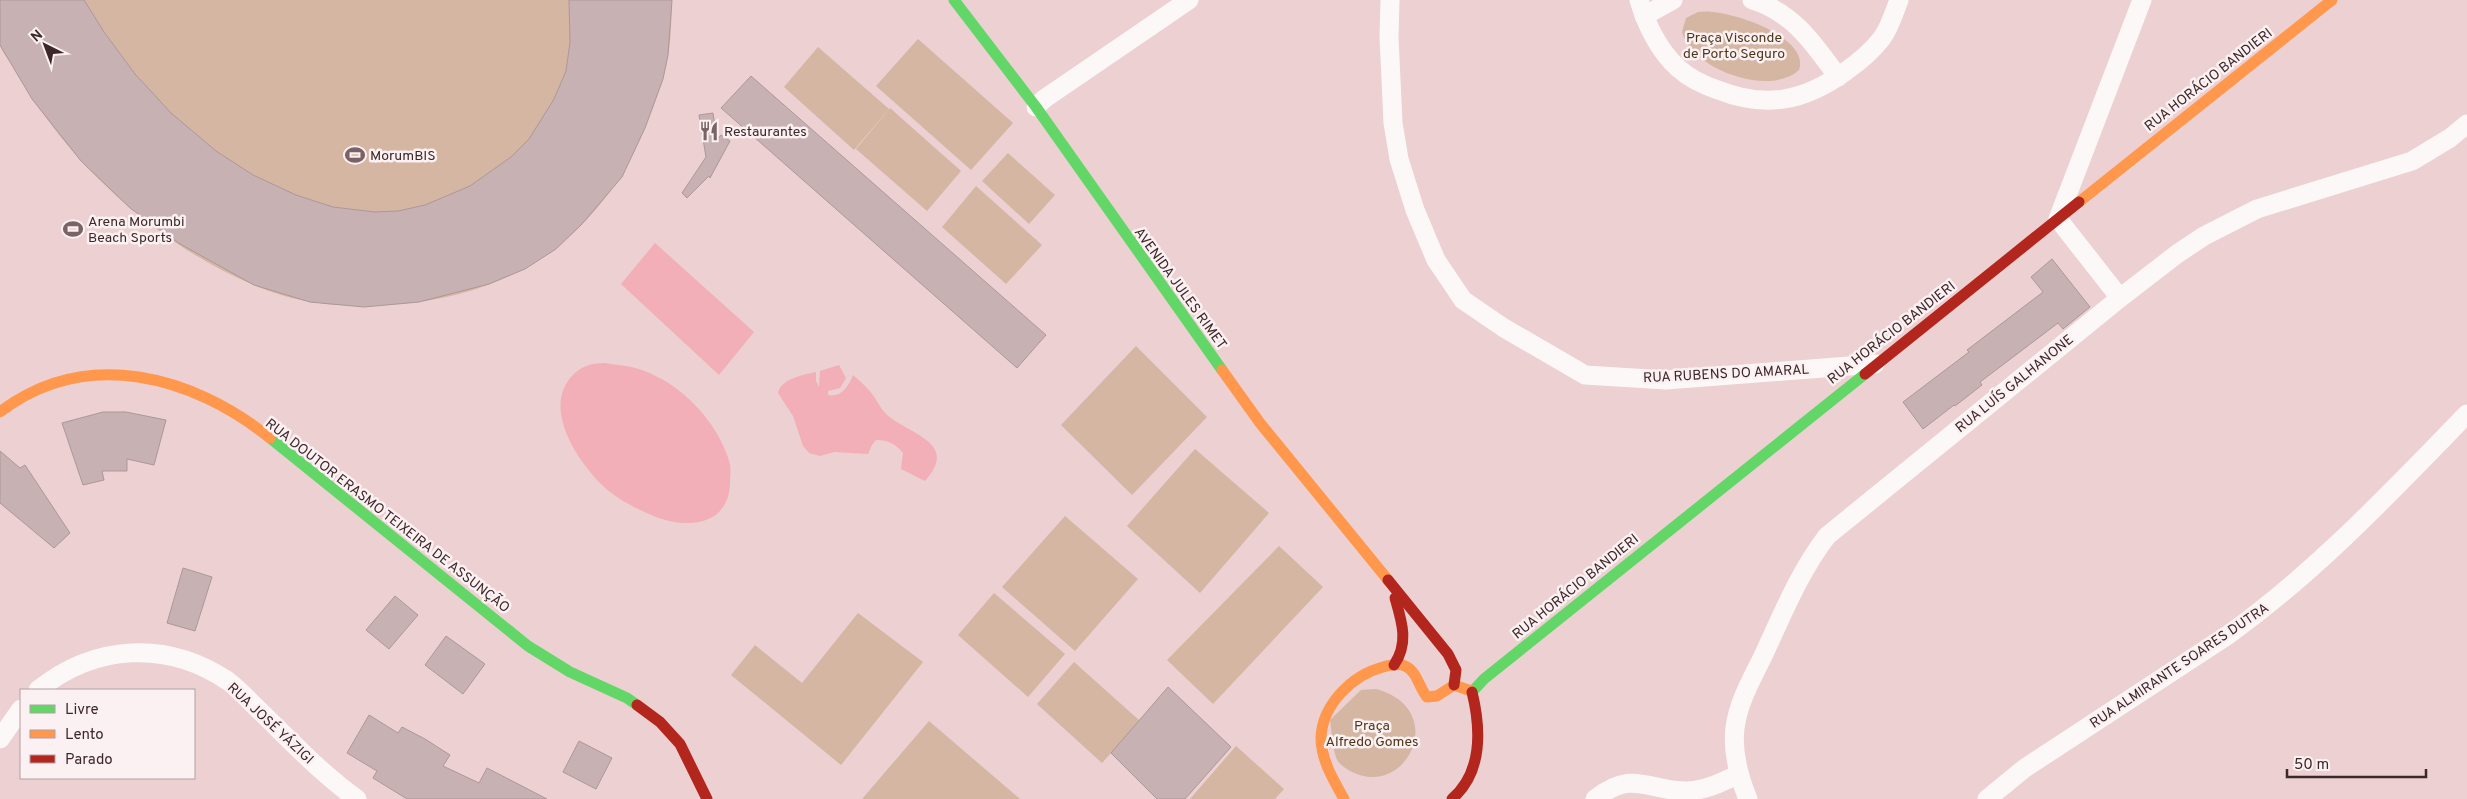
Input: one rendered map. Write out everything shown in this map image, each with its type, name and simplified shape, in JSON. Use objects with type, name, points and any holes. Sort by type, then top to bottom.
[{"type":"street","name":"AVENIDA JULES RIMET","points":[[954,0],[1036,107],[1260,423],[1448,654],[1456,670],[1454,685]]},
{"type":"street","points":[[1036,107],[1044,99],[1188,0]]},
{"type":"street","name":"RUA RUBENS DO AMARAL","points":[[1390,0],[1389,37],[1393,123],[1399,159],[1415,210],[1436,260],[1463,300],[1504,328],[1585,375],[1666,380],[1875,364]]},
{"type":"street","points":[[1673,0],[1641,8],[1665,53],[1678,68],[1699,83],[1732,96],[1768,102],[1818,90],[1858,63],[1882,38],[1899,0]]},
{"type":"street","points":[[1752,0],[1766,4],[1791,19],[1812,41],[1838,77]]},
{"type":"street","points":[[2120,298],[2058,219],[2142,0]]},
{"type":"street","name":"RUA HORÁCIO BANDIERI","points":[[1472,692],[1484,678],[2058,219],[2125,163],[2332,0]]},
{"type":"street","name":"RUA LUÍS GALHANONE","points":[[1748,799],[1739,774],[1734,747],[1735,727],[1742,701],[1810,558],[1827,536],[2177,254],[2238,217],[2278,201],[2412,161],[2450,138],[2467,124]]},
{"type":"street","name":"RUA DOUTOR ERASMO TEIXEIRA DE ASSUNÇÃO","points":[[0,412],[14,401],[53,382],[82,376],[162,380],[197,392],[236,414],[266,435],[528,646],[570,672],[627,698],[660,722],[680,744],[707,799]]},
{"type":"street","name":"RUA ALMIRANTE SOARES DUTRA","points":[[1988,799],[2024,768],[2228,635],[2260,612],[2351,533],[2467,414]]},
{"type":"street","name":"AVENIDA JULES RIMET","points":[[1392,587],[1405,632],[1400,659],[1394,665]]},
{"type":"street","name":"RUA JOSÉ YÁZIGI","points":[[39,689],[54,678],[88,660],[127,652],[161,654],[195,662],[229,682],[313,762],[357,799]]},
{"type":"street","points":[[1344,799],[1330,772],[1324,753],[1321,740],[1322,727],[1328,711],[1348,686],[1376,667],[1394,665],[1406,666],[1414,674],[1420,691],[1427,697],[1437,696],[1454,685],[1472,692],[1478,714],[1478,750],[1461,795]]},
{"type":"street","points":[[0,739],[20,710]]},
{"type":"street","points":[[1595,799],[1608,789],[1633,781],[1687,791],[1713,787],[1739,774]]},
{"type":"green space","name":"MorumBIS","points":[[0,0],[671,0],[672,7],[670,44],[666,65],[647,123],[629,162],[606,196],[581,226],[551,251],[518,271],[482,287],[443,298],[400,304],[355,306],[310,302],[281,295],[251,284],[194,254],[140,216],[91,171],[70,148],[26,88],[0,45]]},
{"type":"green space","name":"Praça Visconde de Porto Seguro","points":[[1698,12],[1726,14],[1745,19],[1779,35],[1792,46],[1799,58],[1799,70],[1786,78],[1770,81],[1752,80],[1716,68],[1700,58],[1689,46],[1682,32],[1686,18]]},
{"type":"green space","points":[[918,39],[1013,123],[971,170],[876,86]]},
{"type":"green space","points":[[818,47],[889,109],[854,150],[784,87]]},
{"type":"green space","points":[[890,108],[961,171],[927,211],[856,149]]},
{"type":"green space","points":[[1008,153],[1055,195],[1029,224],[982,181]]},
{"type":"green space","points":[[976,186],[1042,245],[1006,284],[942,227]]},
{"type":"green space","points":[[1136,346],[1207,417],[1132,495],[1061,425]]},
{"type":"green space","points":[[1195,449],[1269,513],[1200,593],[1127,526]]},
{"type":"green space","points":[[1065,516],[1138,579],[1075,651],[1002,587]]},
{"type":"green space","points":[[1279,546],[1323,587],[1213,704],[1167,660]]},
{"type":"green space","points":[[994,593],[1065,654],[1028,697],[958,635]]},
{"type":"green space","points":[[858,613],[923,662],[841,765],[731,675],[755,645],[802,683]]},
{"type":"green space","points":[[1074,662],[1140,721],[1102,763],[1037,704]]},
{"type":"green space","name":"Praça Alfredo Gomes","points":[[1376,689],[1398,699],[1411,714],[1415,731],[1412,748],[1403,763],[1389,773],[1372,777],[1352,772],[1339,762],[1334,748],[1330,720],[1361,690]]},
{"type":"green space","points":[[929,721],[1020,799],[862,799]]},
{"type":"green space","points":[[1236,746],[1284,789],[1275,799],[1190,799]]},
{"type":"shaded area","points":[[655,243],[754,332],[719,375],[621,284]]},
{"type":"shaded area","points":[[605,363],[638,369],[657,376],[685,395],[708,420],[725,449],[730,464],[728,497],[722,508],[714,516],[704,521],[693,523],[680,523],[656,517],[634,507],[613,494],[601,484],[582,462],[566,434],[562,419],[560,404],[563,390],[578,370],[591,365]]},
{"type":"shaded area","points":[[839,365],[846,378],[840,388],[828,391],[828,395],[841,393],[853,375],[870,392],[886,414],[927,440],[934,448],[937,457],[935,468],[925,481],[901,469],[903,453],[898,447],[888,442],[876,440],[868,454],[834,452],[820,456],[809,453],[803,446],[793,416],[778,393],[780,388],[793,378],[816,372],[816,381],[819,387],[820,371]]},
{"type":"building","points":[[0,0],[84,0],[104,32],[135,74],[171,113],[216,151],[253,175],[296,195],[333,207],[375,212],[398,211],[425,205],[470,186],[511,157],[529,139],[554,99],[566,71],[570,42],[569,0],[672,0],[668,55],[663,79],[645,128],[622,177],[582,224],[556,249],[525,269],[489,284],[419,302],[364,307],[310,302],[254,285],[180,244],[130,208],[81,161],[32,99],[0,45]]},
{"type":"building","points":[[751,76],[1046,335],[1017,368],[721,108]]},
{"type":"building","name":"Restaurantes","points":[[713,113],[717,140],[721,135],[730,141],[710,178],[709,176],[687,198],[682,193],[706,157],[699,115]]},
{"type":"building","points":[[2052,259],[2090,307],[2063,329],[2058,323],[1980,382],[1982,385],[1923,429],[1903,402],[2043,292],[2031,277]]},
{"type":"building","points":[[103,412],[126,412],[166,420],[154,465],[127,459],[127,471],[102,471],[104,480],[83,485],[62,423]]},
{"type":"building","points":[[0,451],[20,468],[25,465],[70,533],[54,548],[0,503]]},
{"type":"building","points":[[183,568],[212,577],[195,631],[167,623]]},
{"type":"building","points":[[395,596],[418,615],[389,649],[366,630]]},
{"type":"building","points":[[446,636],[485,664],[463,694],[425,665]]},
{"type":"building","points":[[1168,687],[1231,747],[1185,799],[1157,799],[1111,753]]},
{"type":"building","points":[[369,715],[398,733],[402,727],[425,739],[450,755],[443,766],[479,783],[487,768],[547,799],[407,799],[373,778],[377,771],[347,753]]},
{"type":"building","points":[[579,741],[612,758],[596,789],[563,772]]},
{"type":"traffic: fast","points":[[954,0],[1036,107],[1222,370]]},
{"type":"traffic: fast","points":[[1472,692],[1484,679],[1865,374]]},
{"type":"traffic: fast","points":[[270,438],[528,646],[570,672],[627,698],[637,705]]},
{"type":"traffic: slow","points":[[2079,202],[2332,0]]},
{"type":"traffic: slow","points":[[1222,370],[1260,423],[1388,580]]},
{"type":"traffic: slow","points":[[0,412],[33,392],[68,380],[103,375],[138,377],[173,385],[207,398],[240,416],[270,438]]},
{"type":"traffic: slow","points":[[1344,799],[1332,778],[1323,754],[1321,738],[1327,714],[1333,703],[1350,684],[1371,671],[1400,665],[1409,668],[1427,697],[1437,696],[1454,685],[1471,691]]},
{"type":"traffic: jam","points":[[1865,374],[2079,202]]},
{"type":"traffic: jam","points":[[1388,580],[1448,654],[1456,670],[1454,685]]},
{"type":"traffic: jam","points":[[1394,665],[1399,657],[1403,640],[1402,624],[1395,598]]},
{"type":"traffic: jam","points":[[1452,799],[1462,788],[1469,776],[1477,749],[1477,721],[1472,692]]},
{"type":"traffic: jam","points":[[637,705],[660,722],[680,744],[707,799]]},
{"type":"place","name":"Restaurantes","points":[[709,131]]},
{"type":"place","name":"MorumBIS","points":[[355,155]]},
{"type":"place","name":"Arena Morumbi Beach Sports","points":[[73,229]]}]
